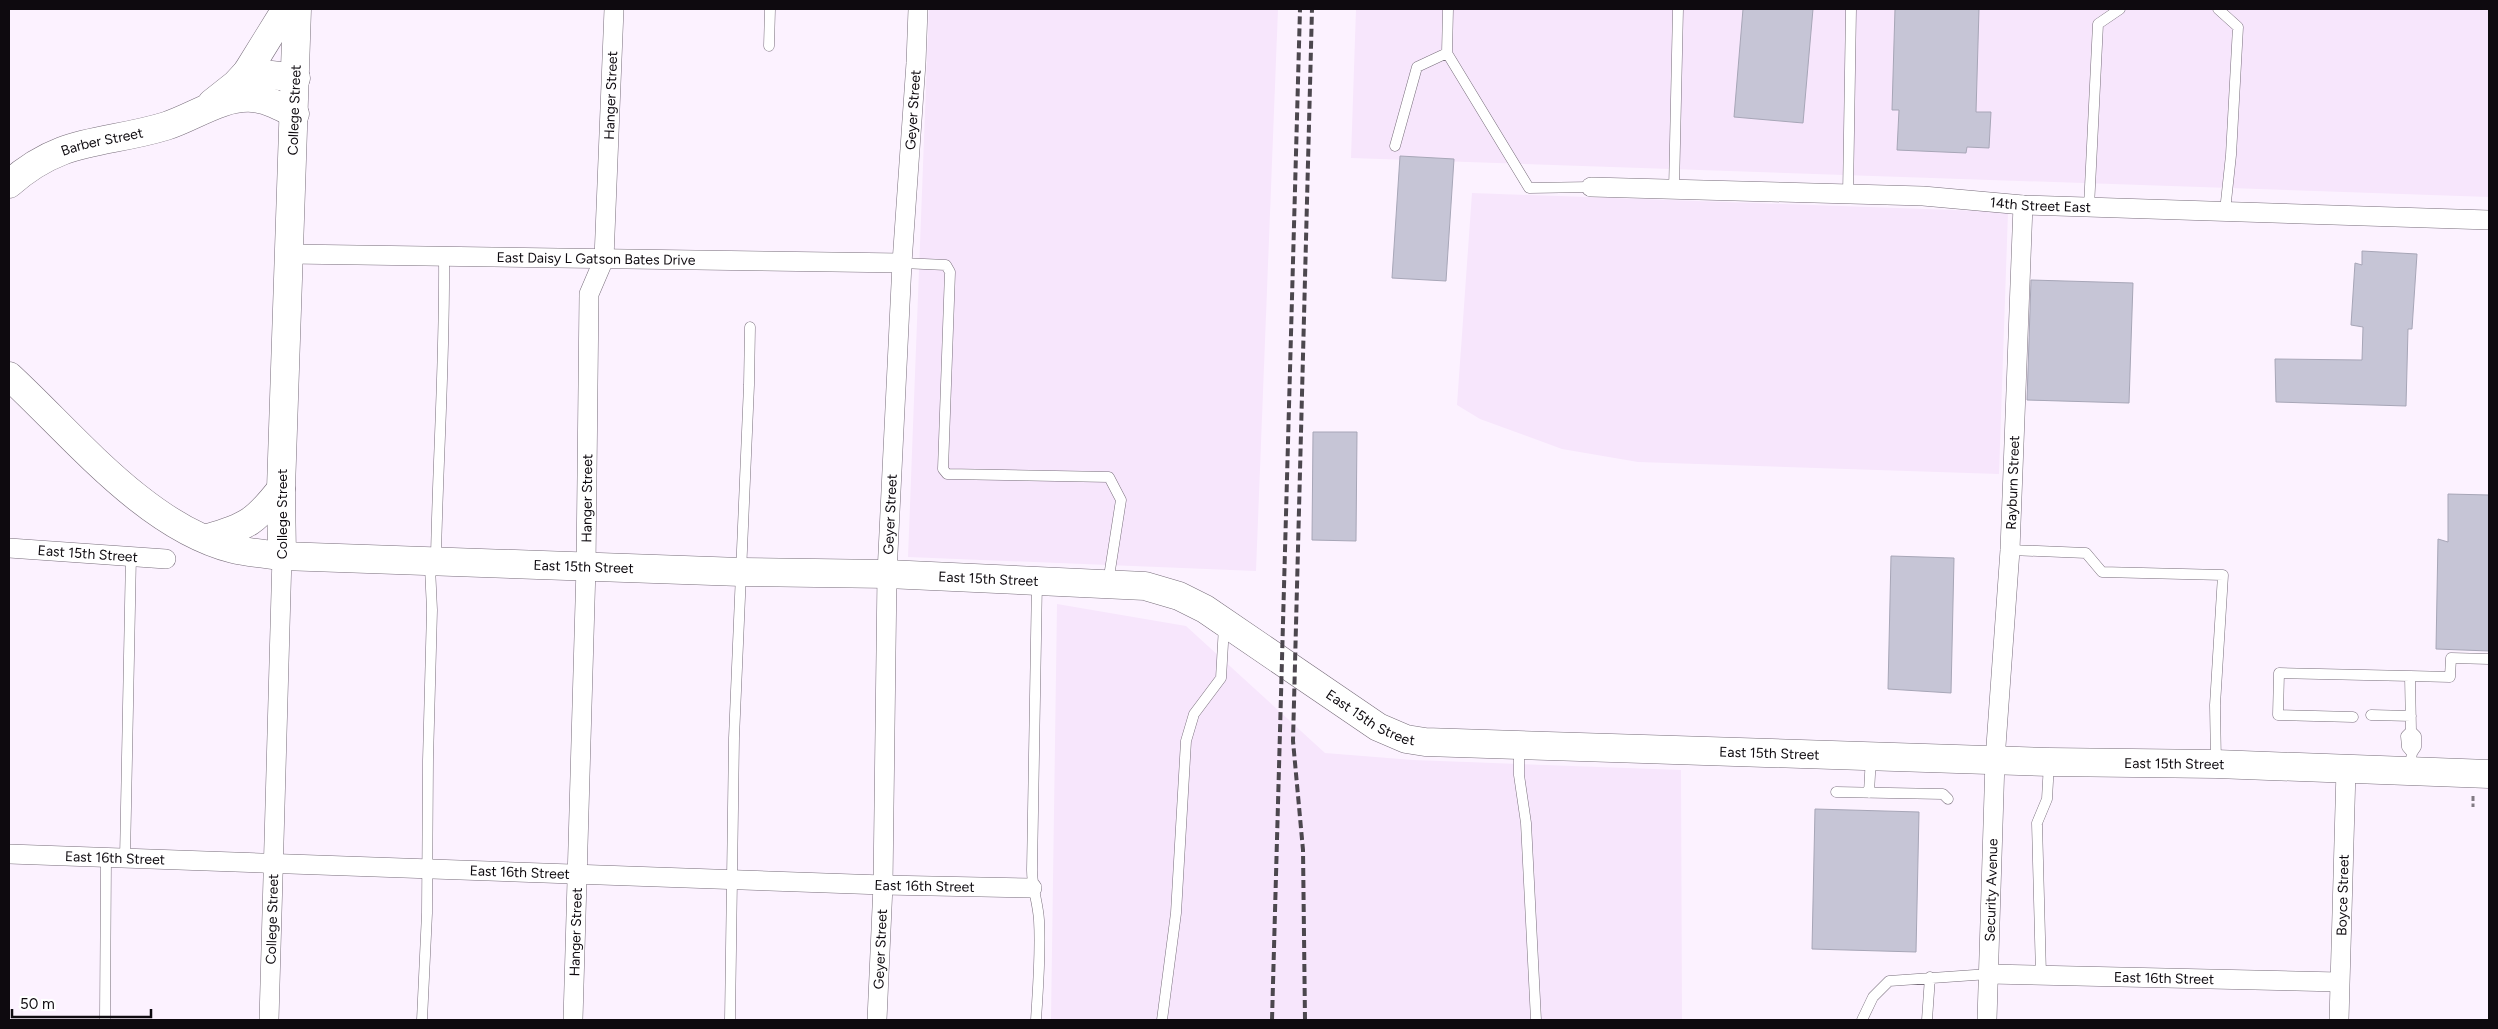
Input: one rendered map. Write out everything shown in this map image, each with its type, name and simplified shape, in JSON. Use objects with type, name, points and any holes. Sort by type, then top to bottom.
[{"type":"main road","name":"Barber Street","points":[[201,111],[236,84],[247,72],[286,9]]},
{"type":"main road","name":"College Street","points":[[282,556],[282,489],[297,9]]},
{"type":"main road","points":[[247,72],[296,78]]},
{"type":"main road","name":"Barber Street","points":[[9,184],[45,157],[58,151],[83,142],[168,125],[238,98],[252,98],[295,114]]},
{"type":"main road","name":"East 15th Street","points":[[9,377],[139,500],[184,529],[232,549],[282,556],[741,572],[887,574],[1108,583],[1162,590],[1205,609],[1360,716],[1406,739],[1425,742],[2049,762],[2216,764],[2346,770],[2411,762],[2489,774]]},
{"type":"main road","points":[[208,538],[234,531],[261,515],[282,489]]},
{"type":"street","name":"Hanger Street","points":[[573,1020],[586,567],[588,294],[604,259],[614,9]]},
{"type":"street","name":"Geyer Street","points":[[877,1020],[883,885],[887,574],[902,263],[918,9]]},
{"type":"street","name":"14th Street East","points":[[1591,187],[1923,196],[2023,205],[2489,220]]},
{"type":"street","name":"Rayburn Street","points":[[1995,760],[2010,550],[2023,205]]},
{"type":"street","name":"East Daisy L Gatson Bates Drive","points":[[290,254],[902,263]]},
{"type":"street","name":"East 15th Street","points":[[9,548],[166,559]]},
{"type":"street","name":"College Street","points":[[269,1020],[282,556]]},
{"type":"street","name":"Security Avenue","points":[[1987,1020],[1995,760]]},
{"type":"street","name":"Boyce Street","points":[[2339,1020],[2346,770]]},
{"type":"street","name":"East 16th Street","points":[[9,854],[732,878],[883,885],[1032,888]]},
{"type":"street","name":"East 16th Street","points":[[1989,974],[2339,982]]},
{"type":"lane","points":[[769,46],[770,9]]},
{"type":"lane","points":[[1448,9],[1447,53],[1530,188],[1591,187]]},
{"type":"lane","points":[[1674,189],[1678,9]]},
{"type":"lane","points":[[1848,194],[1851,9]]},
{"type":"lane","points":[[2089,207],[2098,24],[2120,9]]},
{"type":"lane","points":[[2218,9],[2238,27],[2231,155],[2225,211]]},
{"type":"lane","points":[[1395,146],[1417,67],[1447,53]]},
{"type":"lane","points":[[422,1020],[428,868],[432,610],[430,567],[436,556],[438,470],[445,344],[444,256]]},
{"type":"lane","points":[[902,263],[946,264],[950,272],[943,469],[947,474],[1109,477],[1121,500],[1108,583]]},
{"type":"lane","points":[[730,1020],[734,738],[750,327]]},
{"type":"lane","points":[[2010,550],[2086,553],[2102,572],[2223,575],[2215,705],[2216,764]]},
{"type":"lane","points":[[105,1020],[131,556]]},
{"type":"lane","points":[[1036,1020],[1040,961],[1039,917],[1032,888],[1037,580]]},
{"type":"lane","points":[[1162,1020],[1176,912],[1186,741],[1194,714],[1221,678],[1224,623]]},
{"type":"lane","points":[[2353,716],[2278,715],[2279,673],[2450,677],[2451,658],[2489,659]]},
{"type":"lane","points":[[2410,676],[2411,731],[2406,736],[2411,762]]},
{"type":"lane","points":[[2371,715],[2410,716]]},
{"type":"lane","points":[[1518,745],[1519,775],[1526,823],[1536,1020]]},
{"type":"lane","points":[[1870,793],[1871,756]]},
{"type":"lane","points":[[2042,975],[2037,823],[2047,799],[2049,762]]},
{"type":"lane","points":[[1836,792],[1943,794],[1948,799]]},
{"type":"lane","points":[[1862,1020],[1873,997],[1889,981],[1989,974]]},
{"type":"lane","points":[[1927,1020],[1930,977]]},
{"type":"shaded area","points":[[929,9],[1278,9],[1256,571],[908,557]]},
{"type":"shaded area","points":[[1356,9],[2489,9],[2489,197],[1351,158]]},
{"type":"shaded area","points":[[1472,193],[2008,212],[1999,474],[1638,462],[1562,449],[1480,419],[1457,405]]},
{"type":"shaded area","points":[[1057,604],[1186,626],[1325,753],[1413,760],[1681,770],[1682,1020],[1051,1020]]},
{"type":"building","points":[[1743,9],[1813,9],[1803,123],[1734,117]]},
{"type":"building","points":[[1895,9],[1979,9],[1976,112],[1991,112],[1989,148],[1967,147],[1966,153],[1897,150],[1899,110],[1892,110]]},
{"type":"building","points":[[1400,156],[1454,159],[1446,281],[1392,278]]},
{"type":"building","points":[[2362,251],[2417,254],[2412,329],[2408,329],[2406,406],[2276,402],[2275,359],[2362,360],[2363,327],[2351,325],[2355,263],[2362,265]]},
{"type":"building","points":[[2031,280],[2133,283],[2129,403],[2027,400]]},
{"type":"building","points":[[1313,432],[1357,432],[1356,541],[1312,540]]},
{"type":"building","points":[[2448,494],[2489,495],[2489,651],[2436,649],[2438,539],[2448,542]]},
{"type":"building","points":[[1891,556],[1954,558],[1951,693],[1888,689]]},
{"type":"building","points":[[1815,809],[1919,812],[1916,952],[1812,949]]},
{"type":"railway","points":[[1272,1020],[1300,9]]},
{"type":"railway","points":[[1305,1020],[1303,850],[1293,741],[1312,9]]}]
